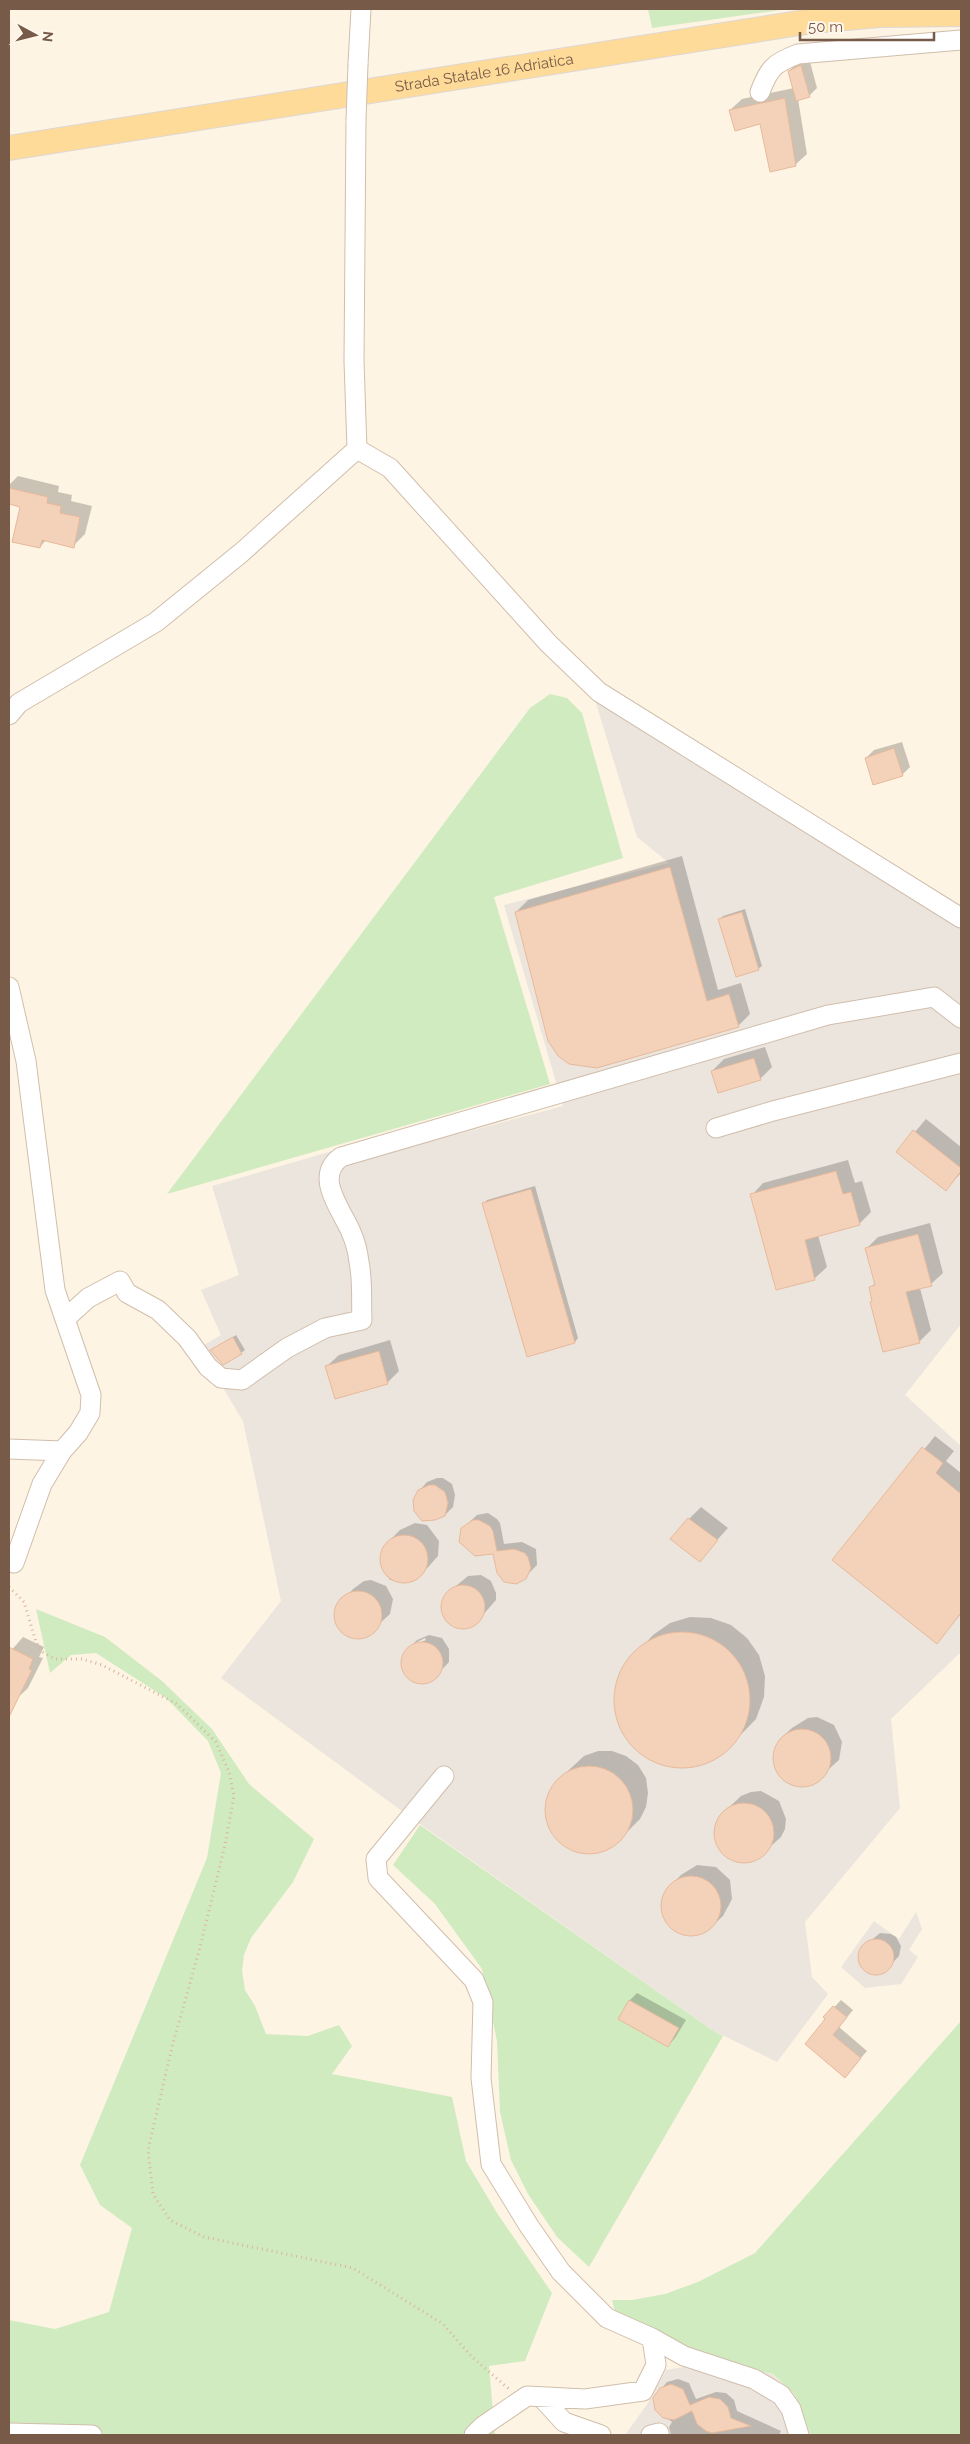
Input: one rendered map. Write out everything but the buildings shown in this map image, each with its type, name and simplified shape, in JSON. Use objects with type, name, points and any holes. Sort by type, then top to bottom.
[{"type":"main road","name":"Strada Statale 16 Adriatica","points":[[9,148],[812,21],[879,15],[961,14]]},
{"type":"street","points":[[357,449],[354,360],[356,120],[361,9]]},
{"type":"street","points":[[760,92],[768,71],[780,61],[798,54],[961,40]]},
{"type":"street","points":[[12,706],[156,622],[241,553],[357,449]]},
{"type":"street","points":[[357,449],[390,468],[548,642],[599,692],[961,918]]},
{"type":"street","points":[[9,987],[11,1007],[26,1061],[55,1290],[91,1395],[90,1413],[78,1433],[62,1451],[42,1484],[14,1563]]},
{"type":"street","points":[[65,1319],[88,1298],[120,1281],[127,1292],[158,1310],[187,1338],[208,1367],[221,1378],[242,1380],[288,1348],[325,1328],[362,1320],[360,1263],[351,1232],[330,1186],[329,1174],[333,1163],[341,1157],[828,1015],[934,997],[961,1018]]},
{"type":"street","points":[[716,1128],[961,1063]]},
{"type":"street","points":[[9,1449],[62,1451]]},
{"type":"street","points":[[444,1776],[376,1859],[378,1878],[474,1980],[483,2002],[481,2078],[491,2164],[529,2226],[561,2272],[607,2318],[652,2338],[684,2356],[754,2379],[780,2394],[791,2409],[799,2435]]},
{"type":"street","points":[[474,2435],[483,2426],[534,2396],[585,2399],[643,2392],[656,2364],[652,2338]]},
{"type":"street","points":[[534,2396],[564,2422],[601,2435]]},
{"type":"street","points":[[9,2433],[92,2435]]},
{"type":"path","points":[[9,1587],[24,1602],[36,1642],[43,1652],[55,1659],[82,1659],[102,1665],[177,1704],[216,1742],[229,1772],[234,1796],[225,1845],[199,1951],[172,2047],[148,2150],[153,2194],[170,2220],[204,2237],[352,2268],[443,2324],[472,2357],[511,2391],[534,2396]]},
{"type":"shaded area","points":[[595,700],[961,927],[961,1324],[905,1395],[961,1446],[961,1652],[891,1719],[900,1808],[805,1922],[812,1977],[828,1994],[777,2062],[712,2030],[410,1817],[221,1678],[281,1601],[243,1421],[223,1388],[192,1352],[221,1335],[201,1290],[239,1275],[212,1186],[339,1149],[343,1165],[563,1106],[504,905],[669,863],[637,837]]},
{"type":"shaded area","points":[[916,1912],[922,1929],[909,1950],[918,1957],[901,1984],[865,1988],[841,1967],[874,1921],[899,1939]]},
{"type":"shaded area","points":[[712,2362],[772,2374],[795,2395],[811,2435],[625,2435],[648,2403],[666,2370]]},
{"type":"green space","points":[[648,9],[788,9],[652,28]]},
{"type":"green space","points":[[550,694],[567,698],[582,713],[623,858],[494,897],[550,1084],[167,1194],[530,708]]},
{"type":"green space","points":[[36,1609],[105,1637],[162,1681],[212,1729],[249,1784],[314,1839],[293,1882],[251,1938],[244,1955],[242,1971],[245,1990],[255,2006],[266,2034],[308,2036],[339,2025],[352,2046],[332,2074],[452,2097],[466,2161],[497,2213],[552,2293],[525,2361],[489,2366],[495,2434],[499,2435],[9,2435],[9,2320],[55,2329],[109,2312],[132,2228],[100,2205],[80,2165],[207,1858],[221,1773],[208,1741],[166,1698],[96,1653],[71,1655],[50,1673]]},
{"type":"green space","points":[[420,1825],[723,2036],[589,2267],[557,2237],[528,2194],[511,2160],[500,2112],[497,2041],[482,1969],[435,1904],[393,1865]]},
{"type":"green space","points":[[961,2021],[961,2435],[811,2435],[795,2395],[773,2374],[712,2362],[615,2313],[612,2300],[632,2300],[665,2294],[698,2282],[755,2253]]}]
